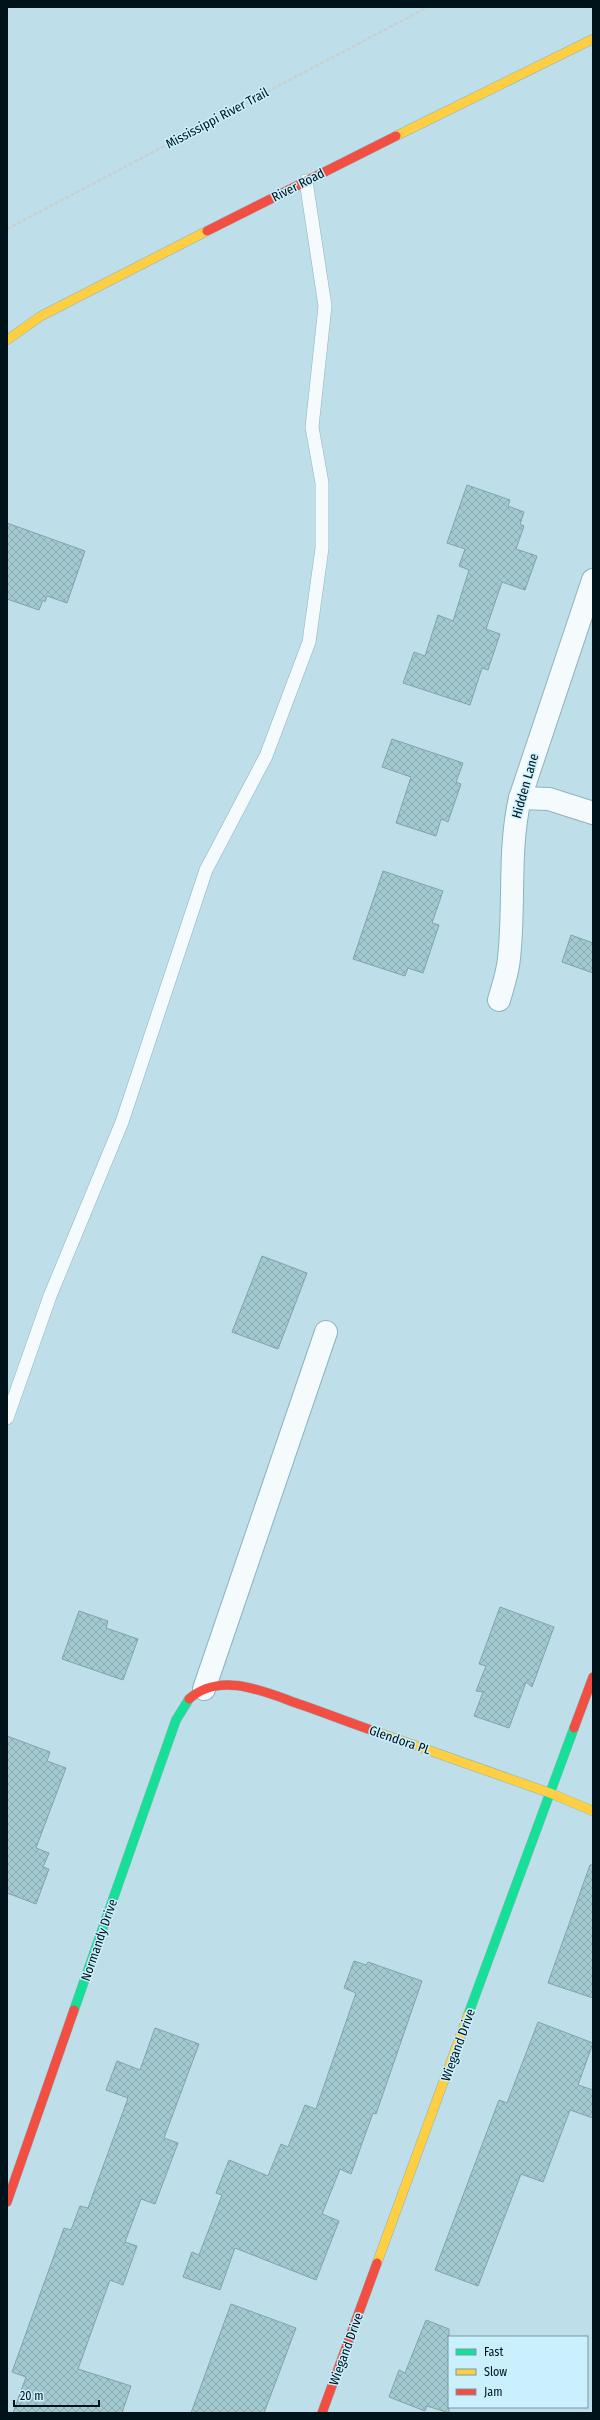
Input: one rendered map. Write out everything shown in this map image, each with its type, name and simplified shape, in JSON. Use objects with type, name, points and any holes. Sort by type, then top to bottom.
[{"type":"street","name":"River Road","points":[[7,340],[41,316],[306,181],[593,39]]},
{"type":"street","name":"Hidden Lane","points":[[500,1000],[509,960],[512,929],[511,859],[515,821],[520,798],[593,580]]},
{"type":"street","points":[[520,798],[549,799],[593,813]]},
{"type":"street","points":[[204,1689],[326,1332]]},
{"type":"street","name":"Wiegand Drive","points":[[322,2413],[593,1677]]},
{"type":"street","name":"Glendora PL","points":[[204,1689],[226,1684],[253,1688],[550,1793],[593,1811]]},
{"type":"street","name":"Normandy Drive","points":[[7,2202],[176,1720],[181,1708],[192,1696],[204,1689]]},
{"type":"lane","points":[[7,1418],[50,1296],[122,1122],[206,870],[266,756],[309,642],[322,548],[322,483],[312,427],[325,306],[306,181]]},
{"type":"path","name":"Mississippi River Trail","points":[[7,229],[428,7]]},
{"type":"building","points":[[467,485],[510,500],[508,506],[524,512],[520,524],[524,526],[516,549],[537,556],[525,590],[502,582],[486,629],[500,634],[488,670],[482,668],[470,705],[403,683],[414,652],[425,656],[438,615],[453,621],[469,570],[459,566],[465,549],[447,543]]},
{"type":"building","points":[[7,523],[85,551],[67,603],[47,596],[45,602],[43,600],[39,610],[7,599]]},
{"type":"building","points":[[392,739],[463,763],[456,782],[461,784],[448,822],[441,819],[436,836],[396,823],[411,777],[382,767]]},
{"type":"building","points":[[383,871],[443,891],[432,923],[439,925],[423,973],[408,968],[405,976],[353,959]]},
{"type":"building","points":[[571,935],[593,943],[593,973],[562,962]]},
{"type":"building","points":[[262,1256],[307,1273],[278,1349],[232,1332]]},
{"type":"building","points":[[500,1607],[554,1627],[532,1687],[526,1682],[509,1728],[474,1716],[483,1692],[476,1691],[486,1666],[479,1664]]},
{"type":"building","points":[[79,1611],[108,1621],[106,1628],[138,1639],[123,1680],[62,1659]]},
{"type":"building","points":[[7,1736],[50,1752],[47,1761],[66,1768],[36,1848],[49,1853],[43,1867],[49,1869],[36,1904],[7,1893]]},
{"type":"building","points":[[590,1865],[593,1865],[593,1998],[548,1983]]},
{"type":"building","points":[[354,1961],[366,1965],[368,1962],[422,1981],[376,2114],[373,2113],[351,2174],[340,2169],[322,2214],[339,2221],[316,2280],[235,2248],[220,2290],[183,2277],[192,2252],[199,2255],[222,2195],[216,2193],[229,2160],[268,2176],[281,2144],[288,2147],[305,2105],[316,2109],[356,1993],[344,1988]]},
{"type":"building","points":[[538,2022],[593,2043],[578,2085],[593,2090],[593,2118],[570,2110],[543,2182],[521,2174],[478,2286],[435,2270],[499,2100],[507,2103]]},
{"type":"building","points":[[155,2028],[199,2044],[164,2138],[178,2143],[155,2204],[141,2199],[125,2242],[137,2246],[123,2285],[110,2280],[78,2369],[131,2386],[122,2413],[13,2413],[26,2377],[12,2372],[64,2228],[71,2230],[80,2206],[88,2208],[128,2098],[106,2090],[117,2061],[140,2070]]},
{"type":"building","points":[[231,2304],[296,2328],[264,2413],[191,2413]]},
{"type":"building","points":[[426,2320],[449,2329],[449,2413],[427,2406],[425,2411],[389,2397],[399,2370],[405,2373]]},
{"type":"traffic: fast","points":[[74,2010],[176,1720],[189,1699]]},
{"type":"traffic: fast","points":[[468,2015],[574,1728]]},
{"type":"traffic: slow","points":[[396,136],[593,39]]},
{"type":"traffic: slow","points":[[7,340],[41,316],[207,231]]},
{"type":"traffic: slow","points":[[371,1730],[550,1793],[593,1811]]},
{"type":"traffic: slow","points":[[377,2263],[468,2015]]},
{"type":"traffic: jam","points":[[207,231],[396,136]]},
{"type":"traffic: jam","points":[[574,1728],[593,1677]]},
{"type":"traffic: jam","points":[[189,1699],[202,1690],[215,1686],[230,1685],[244,1687],[274,1695],[371,1730]]},
{"type":"traffic: jam","points":[[7,2202],[74,2010]]},
{"type":"traffic: jam","points":[[322,2413],[377,2263]]}]
